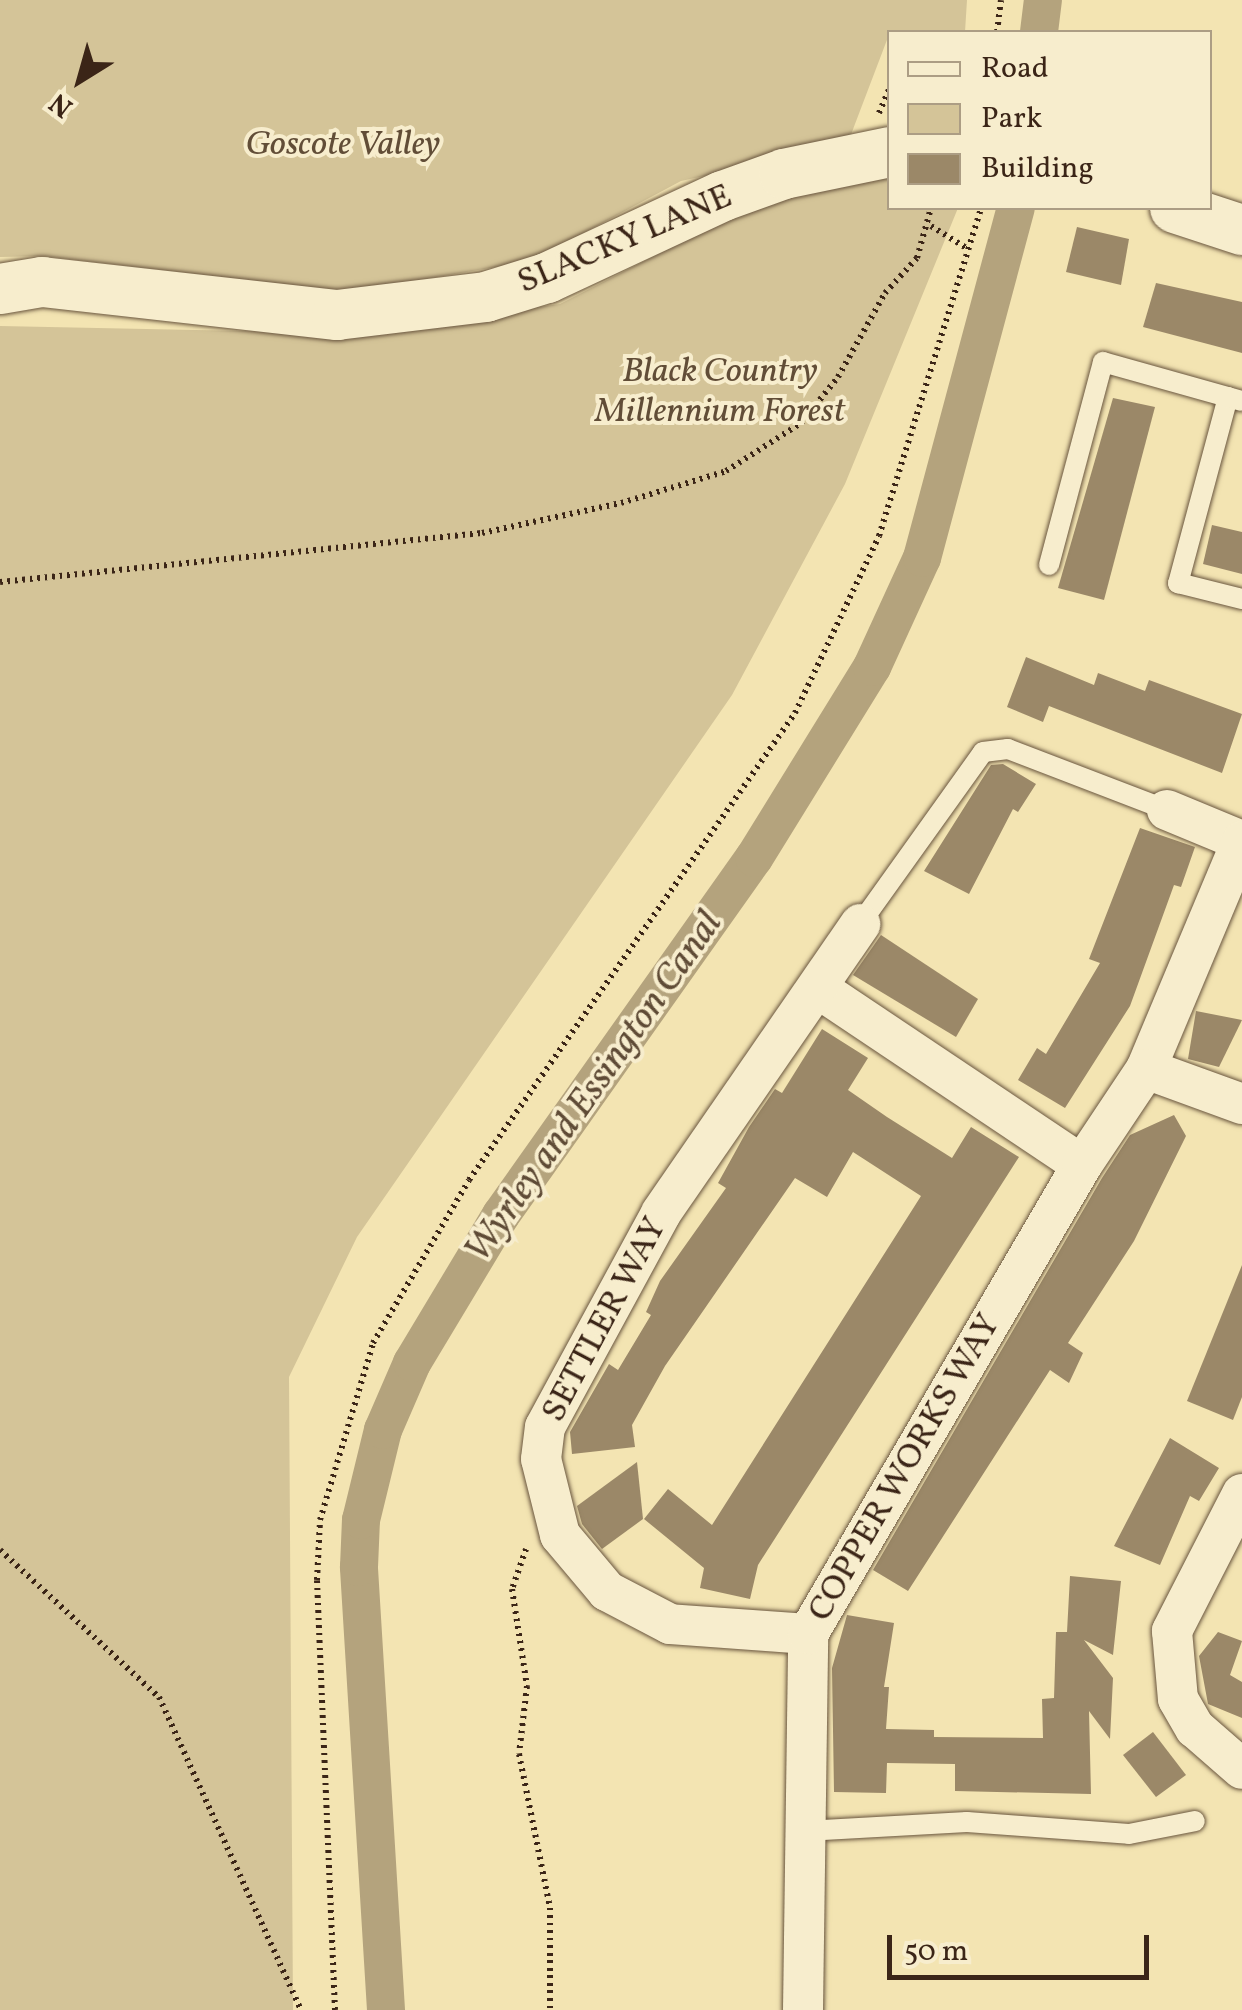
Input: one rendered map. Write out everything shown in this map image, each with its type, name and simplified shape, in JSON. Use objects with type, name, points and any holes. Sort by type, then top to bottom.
[{"type":"street","name":"SLACKY LANE","points":[[0,289],[42,282],[337,315],[486,297],[547,278],[723,196],[784,174],[887,153]]},
{"type":"street","points":[[1181,210],[1242,230]]},
{"type":"street","points":[[1168,810],[1242,841]]},
{"type":"street","name":"COPPER WORKS WAY","points":[[803,2010],[808,1634],[1082,1165],[1146,1068],[1242,841]]},
{"type":"street","name":"SETTLER WAY","points":[[808,1634],[670,1624],[606,1590],[560,1535],[544,1476],[545,1426],[661,1213],[819,989],[860,924]]},
{"type":"street","points":[[819,989],[1082,1165]]},
{"type":"street","points":[[1146,1068],[1242,1104]]},
{"type":"street","points":[[1242,1494],[1172,1631],[1178,1699],[1196,1728],[1242,1769]]},
{"type":"lane","points":[[1048,566],[1103,362],[1235,399],[1178,583],[1242,599]]},
{"type":"lane","points":[[860,924],[983,752],[1008,749],[1168,810]]},
{"type":"lane","points":[[805,1831],[967,1822],[1129,1834],[1196,1821]]},
{"type":"path","points":[[997,30],[1001,0]]},
{"type":"path","points":[[0,582],[482,534],[622,503],[726,470],[801,424],[838,376],[885,293],[917,258],[931,226],[931,210]]},
{"type":"path","points":[[335,2010],[317,1580],[324,1504],[373,1343],[469,1180],[795,713],[879,536],[980,210]]},
{"type":"path","points":[[931,226],[968,248]]},
{"type":"path","points":[[550,2010],[550,1908],[522,1784],[527,1686],[512,1589],[527,1549],[560,1535]]},
{"type":"path","points":[[0,1550],[159,1697],[301,2010]]},
{"type":"green space","name":"Goscote Valley","points":[[0,0],[967,0],[965,30],[887,30],[887,40],[847,145],[681,181],[531,261],[350,292],[43,256],[0,257]]},
{"type":"green space","name":"Black Country Millennium Forest","points":[[887,170],[887,210],[957,210],[845,484],[732,695],[357,1237],[289,1377],[293,2010],[0,2010],[0,326],[344,333],[560,304],[796,184]]},
{"type":"building","points":[[1077,227],[1129,239],[1121,285],[1066,272]]},
{"type":"building","points":[[1156,283],[1242,302],[1242,353],[1143,327]]},
{"type":"building","points":[[1113,398],[1155,407],[1104,600],[1058,588]]},
{"type":"building","points":[[1212,525],[1242,532],[1242,574],[1203,564]]},
{"type":"building","points":[[1026,657],[1094,685],[1098,673],[1145,691],[1149,680],[1242,714],[1222,773],[1049,706],[1043,722],[1007,707]]},
{"type":"building","points":[[1003,764],[1036,784],[1018,812],[1013,809],[969,894],[924,871],[991,765]]},
{"type":"building","points":[[1140,828],[1195,847],[1181,887],[1174,885],[1130,1006],[1065,1108],[1018,1080],[1037,1048],[1046,1054],[1100,963],[1089,959]]},
{"type":"building","points":[[881,935],[978,999],[956,1037],[853,975]]},
{"type":"building","points":[[1196,1011],[1242,1020],[1219,1067],[1188,1059]]},
{"type":"building","points":[[822,1029],[868,1058],[848,1090],[887,1117],[952,1158],[971,1127],[1019,1157],[758,1565],[750,1599],[700,1588],[704,1568],[644,1519],[668,1489],[712,1525],[921,1196],[853,1152],[827,1197],[795,1178],[665,1366],[632,1425],[635,1447],[572,1454],[570,1432],[609,1364],[618,1370],[651,1315],[646,1312],[660,1281],[726,1188],[718,1183],[749,1127],[775,1089],[782,1093]]},
{"type":"building","points":[[1174,1115],[1186,1136],[1134,1241],[1068,1343],[1083,1353],[1069,1383],[1050,1370],[908,1591],[873,1570],[1130,1135]]},
{"type":"building","points":[[1242,1265],[1242,1397],[1233,1420],[1187,1401]]},
{"type":"building","points":[[1170,1438],[1219,1468],[1199,1501],[1190,1496],[1160,1565],[1114,1546]]},
{"type":"building","points":[[637,1462],[643,1519],[602,1549],[582,1524],[577,1506]]},
{"type":"building","points":[[1070,1576],[1121,1581],[1113,1655],[1084,1640],[1113,1678],[1110,1739],[1089,1711],[1091,1794],[955,1791],[955,1764],[887,1763],[886,1793],[834,1792],[832,1668],[847,1615],[894,1623],[884,1687],[889,1687],[886,1729],[934,1730],[934,1737],[1043,1738],[1042,1699],[1054,1698],[1056,1632],[1067,1632]]},
{"type":"building","points":[[1218,1632],[1242,1641],[1230,1675],[1242,1682],[1242,1718],[1208,1704],[1199,1656]]},
{"type":"building","points":[[1153,1732],[1186,1775],[1156,1797],[1123,1755]]},
{"type":"waterway","name":"Wyrley and Essington Canal","points":[[1039,30],[1043,0]]},
{"type":"waterway","name":"Wyrley and Essington Canal","points":[[386,2010],[359,1567],[361,1520],[383,1430],[412,1363],[501,1215],[754,858],[872,667],[922,558],[1015,210]]}]
